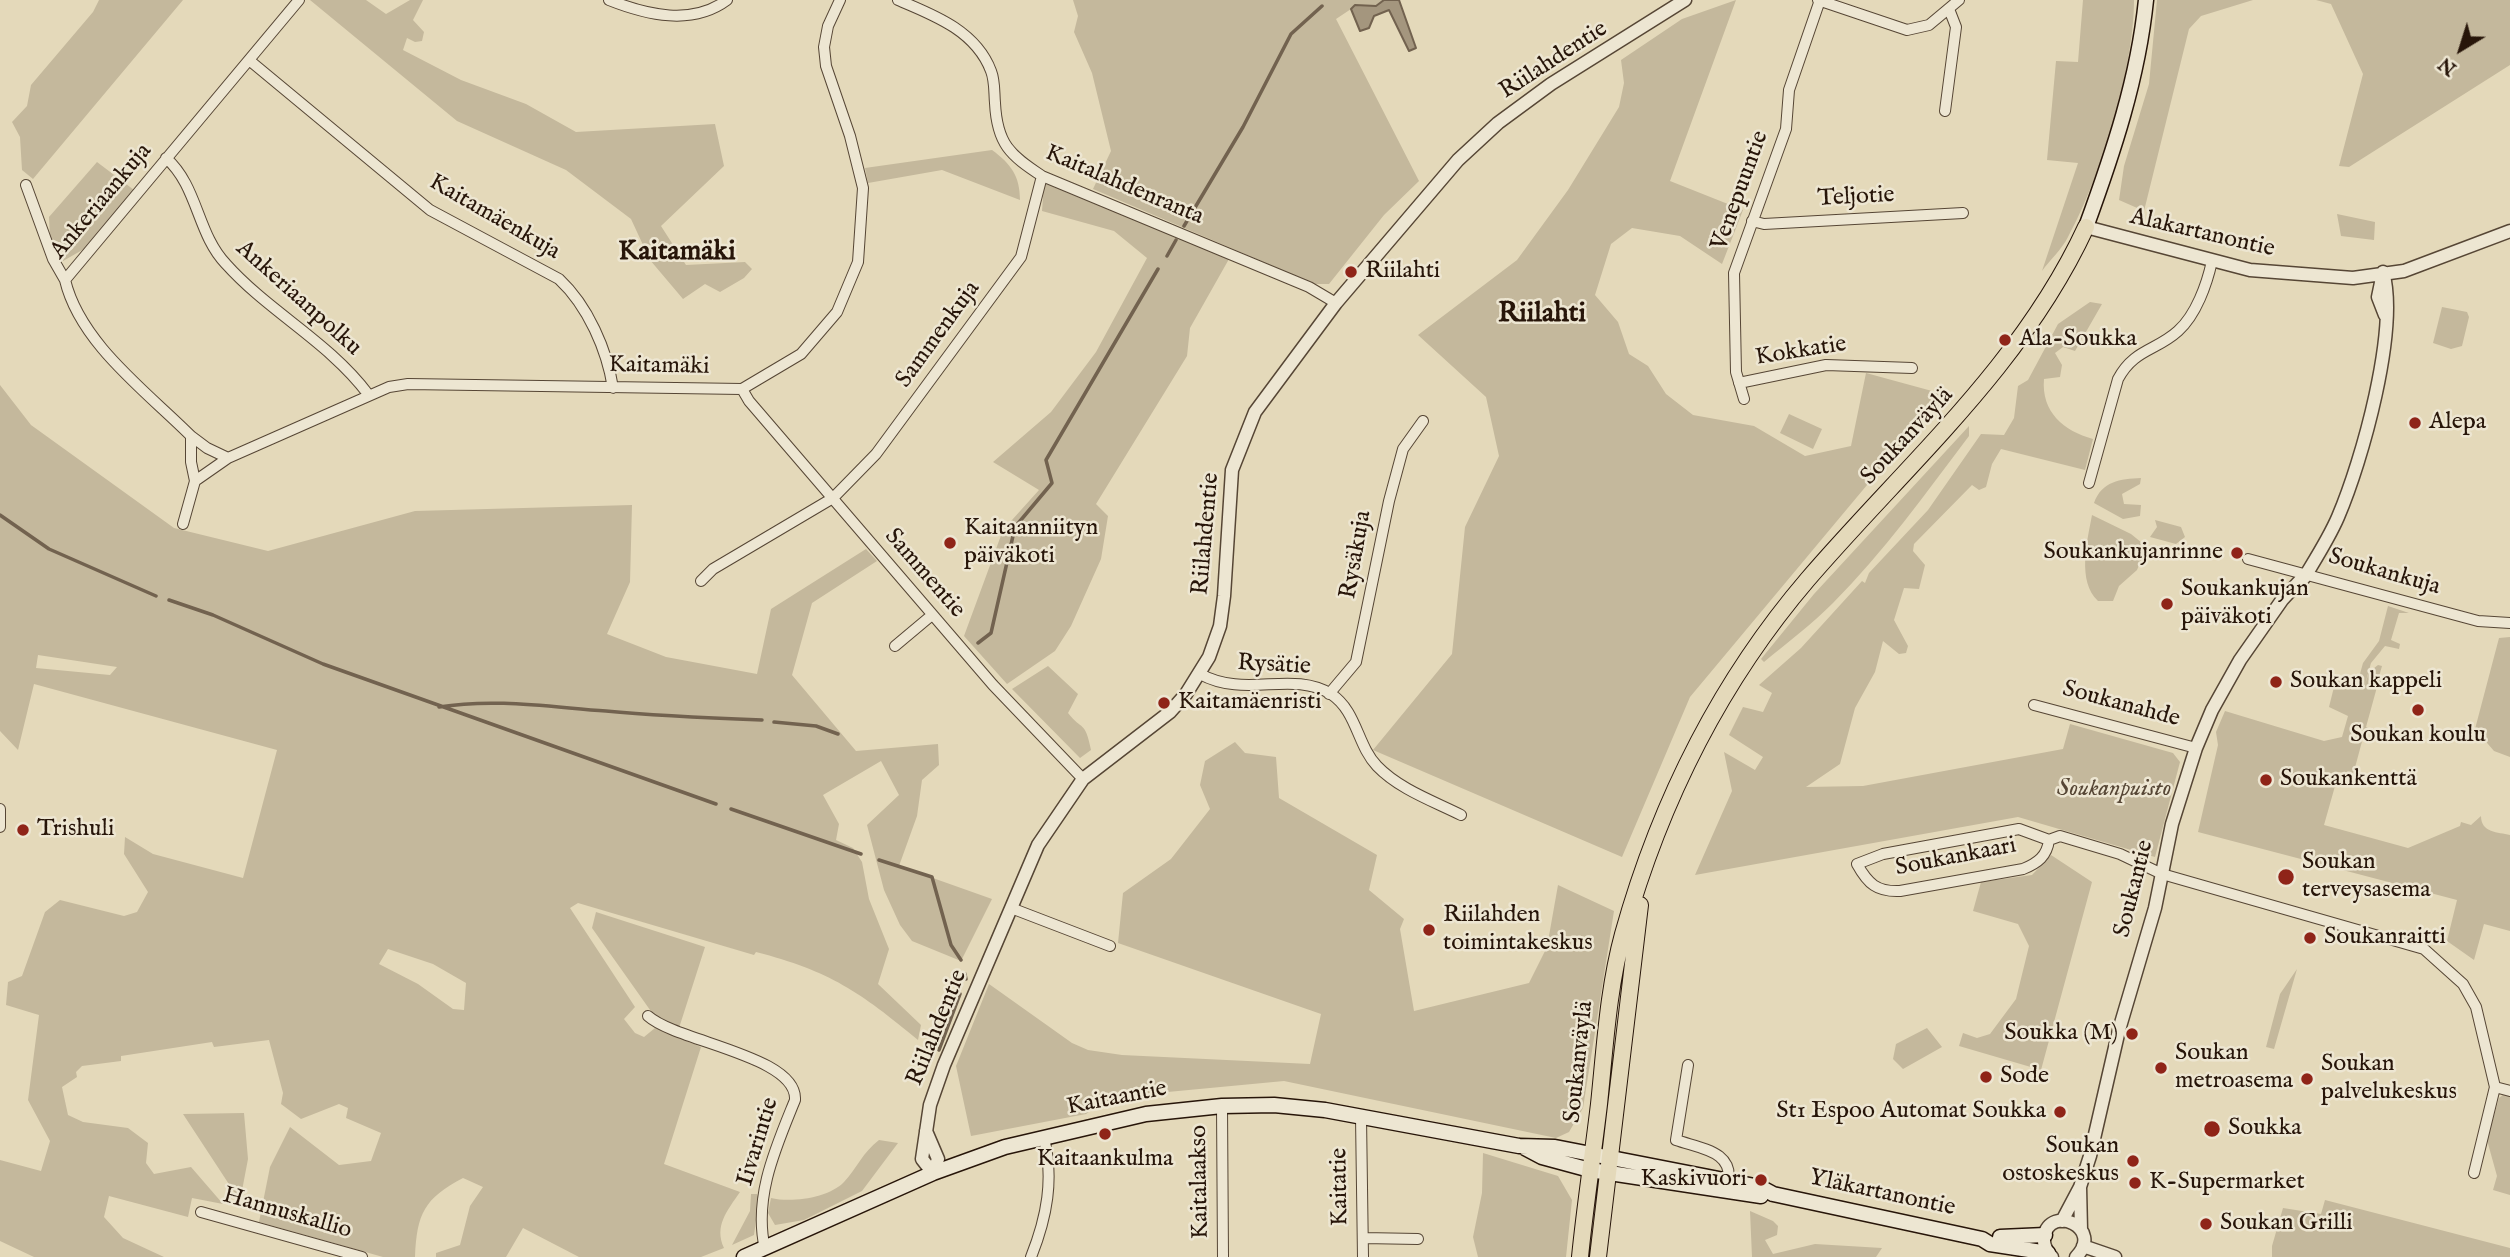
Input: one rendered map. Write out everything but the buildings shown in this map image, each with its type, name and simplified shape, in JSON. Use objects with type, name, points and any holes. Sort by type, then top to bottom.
[{"type":"main road","name":"Soukanväylä","points":[[1580,1257],[1611,993],[1623,934],[1682,770],[1733,677],[1808,579],[1970,404],[2046,300],[2086,227],[2127,106],[2142,39],[2146,0]]},
{"type":"main road","name":"Soukanväylä","points":[[1598,1257],[1643,875]]},
{"type":"main road","name":"Kaitaantie","points":[[757,1254],[933,1173],[1005,1147],[1146,1114],[1222,1106],[1274,1105],[1361,1117],[1519,1146],[1555,1147],[1591,1162],[1608,1165]]},
{"type":"main road","name":"Yläkartanontie","points":[[1608,1165],[1727,1187],[1757,1196],[1773,1194],[1982,1239],[2045,1235]]},
{"type":"main road","name":"Yläkartanontie","points":[[1982,1239],[1990,1244],[2050,1255]]},
{"type":"street","name":"Ankeriaankuja","points":[[228,458],[207,448],[191,436],[89,334],[77,316],[65,279],[299,0]]},
{"type":"street","points":[[609,0],[643,12],[677,16],[708,11],[727,0]]},
{"type":"street","name":"Kaitamäki","points":[[195,481],[228,458],[368,394],[408,384],[742,389],[785,366],[817,339],[841,305],[858,262],[863,188],[850,136],[826,66],[824,47],[828,26],[840,0]]},
{"type":"street","name":"Kaitalahdenranta","points":[[898,0],[940,18],[974,45],[992,73],[996,124],[1002,141],[1014,158],[1042,176],[1302,284],[1336,303]]},
{"type":"street","name":"Riilahdentie","points":[[933,1173],[937,1159],[926,1131],[930,1105],[944,1065],[1038,845],[1083,779],[1170,712],[1200,674],[1220,626],[1232,470],[1238,449],[1255,412],[1336,303],[1458,160],[1498,123],[1551,84],[1685,0]]},
{"type":"street","points":[[1819,0],[1907,30],[1929,25],[1959,0]]},
{"type":"street","name":"Venepuuntie","points":[[1744,399],[1739,383],[1734,273],[1786,129],[1789,90],[1819,0]]},
{"type":"street","points":[[1945,111],[1956,27],[1949,9]]},
{"type":"street","name":"Kaitamäenkuja","points":[[249,60],[430,210],[541,268],[564,284],[589,321],[611,373],[613,388]]},
{"type":"street","name":"Ankeriaanpolku","points":[[166,158],[185,180],[212,245],[224,263],[320,345],[368,394]]},
{"type":"street","name":"Sammenkuja","points":[[701,581],[713,569],[833,498],[889,438],[1021,257],[1042,176]]},
{"type":"street","points":[[26,185],[53,259],[65,279]]},
{"type":"street","name":"Teljotie","points":[[1752,221],[1764,224],[1963,213]]},
{"type":"street","name":"Alakartanontie","points":[[2086,227],[2250,270],[2353,278],[2388,271],[2423,256],[2441,255],[2510,232]]},
{"type":"street","points":[[2089,484],[2112,392],[2126,364],[2142,351],[2177,332],[2186,322],[2208,277],[2212,261]]},
{"type":"street","name":"Soukantie","points":[[2062,1221],[2080,1187],[2162,874],[2172,824],[2196,748],[2228,681],[2282,600],[2307,573],[2334,525],[2351,481],[2383,357],[2389,295],[2388,271]]},
{"type":"street","name":"Kokkatie","points":[[1739,383],[1826,365],[1865,364],[1912,368]]},
{"type":"street","name":"Sammentie","points":[[742,389],[749,401],[932,615],[1029,725],[1083,779]]},
{"type":"street","name":"Rysäkuja","points":[[1329,694],[1356,662],[1399,462],[1403,449],[1423,421]]},
{"type":"street","points":[[183,524],[195,481],[191,462],[191,436]]},
{"type":"street","name":"Soukankuja","points":[[2248,559],[2478,621],[2510,623]]},
{"type":"street","points":[[895,646],[932,615]]},
{"type":"street","name":"Rysätie","points":[[1200,674],[1230,686],[1309,685],[1329,694],[1347,711],[1366,752],[1377,766],[1414,792],[1461,815]]},
{"type":"street","name":"Soukanahde","points":[[2034,705],[2196,748]]},
{"type":"street","points":[[0,809],[0,827]]},
{"type":"street","name":"Soukankaari","points":[[2049,840],[2048,850],[2037,863],[2023,869],[1900,891],[1887,892],[1874,888],[1857,864],[1883,854],[2019,829],[2049,840],[2060,836],[2120,854],[2162,874],[2424,949],[2463,984],[2476,1007],[2495,1087],[2474,1173]]},
{"type":"street","points":[[1011,908],[1110,946]]},
{"type":"street","name":"Iivarintie","points":[[648,1016],[668,1029],[770,1067],[787,1078],[794,1087],[795,1100],[764,1185],[762,1236],[757,1254]]},
{"type":"street","points":[[1688,1065],[1676,1140],[1722,1155],[1729,1166],[1727,1187]]},
{"type":"street","points":[[2495,1087],[2510,1091]]},
{"type":"street","name":"Kaitalaakso","points":[[1222,1106],[1223,1257]]},
{"type":"street","name":"Kaitatie","points":[[1361,1117],[1363,1257]]},
{"type":"street","points":[[1031,1257],[1051,1187],[1050,1163],[1044,1138]]},
{"type":"street","name":"Soukantie","points":[[2079,1252],[2080,1187]]},
{"type":"street","name":"Hannuskallio","points":[[201,1212],[362,1257]]},
{"type":"street","points":[[2050,1255],[2045,1235],[2052,1225],[2062,1221],[2071,1222],[2081,1230]]},
{"type":"street","points":[[1363,1238],[1418,1239]]},
{"type":"street","points":[[2079,1252],[2115,1257]]},
{"type":"green space","points":[[99,0],[183,0],[33,179],[22,170],[20,137],[12,122],[27,106],[31,85],[93,12]]},
{"type":"green space","points":[[310,0],[366,0],[386,14],[410,0],[423,0],[413,20],[424,32],[422,41],[415,42],[407,38],[403,50],[461,80],[526,104],[576,132],[715,124],[724,166],[661,226],[686,265],[745,262],[752,269],[744,278],[720,292],[705,284],[683,299],[650,260],[631,219],[566,170],[457,121]]},
{"type":"green space","points":[[1073,0],[1384,0],[1376,6],[1351,9],[1336,19],[1419,181],[1384,215],[1329,284],[1315,284],[1093,189],[1111,151],[1092,73],[1074,32],[1078,16]]},
{"type":"green space","points":[[1736,0],[1670,181],[1743,210],[1722,264],[1680,236],[1632,228],[1611,244],[1595,295],[1618,322],[1629,354],[1648,366],[1666,394],[1693,415],[1754,426],[1805,456],[1851,446],[1866,373],[1943,394],[1690,697],[1622,857],[1373,750],[1452,654],[1465,527],[1499,456],[1486,397],[1418,335],[1517,260],[1568,190],[1619,107],[1624,83],[1621,60],[1682,19]]},
{"type":"green space","points":[[2083,0],[2134,0],[2133,27],[2122,89],[2092,184],[2065,241],[2042,271],[2078,163],[2047,160],[2056,61],[2078,62]]},
{"type":"green space","points":[[2157,0],[2253,0],[2201,16],[2189,29],[2144,211],[2119,200],[2124,166],[2149,84]]},
{"type":"green space","points":[[2316,0],[2510,0],[2510,65],[2349,167],[2339,166],[2363,74],[2331,4]]},
{"type":"green space","points":[[992,150],[1013,171],[1020,200],[942,170],[868,183],[865,168]]},
{"type":"green space","points":[[97,162],[134,190],[84,249],[63,261],[50,240],[49,217]]},
{"type":"green space","points":[[1044,183],[1229,259],[1190,328],[1187,356],[1096,504],[1108,516],[1101,559],[1071,626],[1055,651],[1007,684],[964,636],[1003,530],[1039,490],[993,462],[1051,412],[1096,352],[1147,258],[1114,231],[1042,211]]},
{"type":"green space","points":[[2337,214],[2375,222],[2374,240],[2341,236]]},
{"type":"green space","points":[[2090,302],[2102,304],[2075,351],[2063,347],[2055,353],[2062,365],[2060,377],[2044,379],[2046,401],[2056,418],[2073,431],[2093,439],[2085,470],[2001,449],[1992,464],[1986,487],[1979,490],[1972,485],[1914,544],[1913,551],[1925,565],[1919,589],[1904,588],[1894,620],[1908,646],[1906,653],[1899,654],[1883,641],[1875,672],[1855,708],[1840,764],[1806,787],[1863,786],[2063,749],[2070,724],[2173,753],[2180,762],[2155,857],[2018,817],[1695,875],[1732,791],[1724,752],[1755,770],[1763,757],[1729,735],[1743,707],[1763,712],[1772,693],[1759,685],[1801,648],[1862,581],[1865,583],[1869,573],[1928,510],[1981,434],[2004,435],[2014,418],[2018,386],[2028,380],[2058,324]]},
{"type":"green space","points":[[2442,307],[2467,312],[2469,317],[2462,346],[2451,349],[2433,343]]},
{"type":"green space","points":[[0,385],[31,425],[174,528],[268,551],[415,511],[632,505],[630,582],[607,634],[666,657],[757,674],[771,609],[866,549],[877,561],[812,603],[792,675],[856,751],[938,744],[939,765],[922,780],[917,816],[899,866],[992,899],[961,961],[912,941],[900,925],[884,890],[867,825],[899,795],[881,761],[823,795],[839,824],[836,840],[853,848],[862,862],[869,899],[889,949],[878,984],[921,1025],[918,1040],[861,996],[804,967],[578,903],[570,908],[635,1007],[624,1019],[635,1033],[644,1037],[655,1028],[701,1047],[664,1164],[740,1192],[721,1226],[724,1248],[701,1257],[579,1257],[523,1228],[506,1257],[436,1257],[436,1253],[460,1245],[470,1206],[483,1187],[463,1178],[439,1193],[425,1209],[418,1229],[415,1257],[383,1257],[259,1222],[270,1167],[290,1127],[339,1165],[371,1161],[381,1133],[346,1118],[348,1108],[339,1104],[301,1119],[281,1104],[283,1093],[269,1040],[214,1047],[212,1042],[121,1056],[121,1061],[82,1066],[76,1072],[77,1077],[62,1087],[68,1115],[83,1122],[128,1128],[148,1143],[146,1163],[154,1174],[191,1167],[223,1204],[192,1198],[188,1217],[109,1196],[104,1217],[123,1238],[164,1257],[34,1257],[0,1241],[0,1160],[41,1171],[50,1141],[28,1100],[39,1015],[6,1005],[8,982],[22,976],[45,912],[60,900],[124,916],[137,912],[148,892],[124,854],[125,837],[153,854],[243,878],[277,750],[34,684],[18,750],[0,731]],"holes":[[[38,655],[117,667],[110,675],[36,668]],[[388,949],[433,964],[466,983],[464,1010],[453,1009],[418,984],[379,964]]]},
{"type":"green space","points":[[1789,414],[1822,429],[1813,449],[1780,433]]},
{"type":"green space","points":[[1969,426],[1969,436],[1869,564],[1825,611],[1764,662],[1761,659],[1814,594]]},
{"type":"green space","points":[[2141,478],[2140,484],[2122,494],[2124,504],[2141,505],[2140,516],[2123,519],[2094,503],[2107,486],[2119,481]]},
{"type":"green space","points":[[2092,515],[2131,534],[2147,547],[2137,570],[2119,586],[2113,601],[2098,601],[2088,583],[2085,561]]},
{"type":"green space","points":[[2155,520],[2181,527],[2185,537],[2176,544],[2150,537],[2157,527]]},
{"type":"green space","name":"Soukanpuisto","points":[[2388,606],[2409,613],[2399,613],[2391,640],[2400,644],[2399,649],[2385,646],[2371,663],[2364,688],[2369,672],[2378,665],[2382,666],[2378,680],[2382,681],[2380,688],[2377,687],[2366,727],[2369,728],[2367,735],[2364,734],[2353,775],[2339,772],[2324,825],[2408,848],[2460,826],[2461,822],[2471,825],[2481,816],[2487,829],[2510,835],[2510,931],[2484,924],[2474,960],[2447,941],[2457,900],[2198,832],[2218,745],[2216,732],[2225,711],[2324,741],[2342,737],[2348,716],[2329,707],[2335,683],[2345,677],[2358,681],[2363,663],[2379,641]]},
{"type":"green space","points":[[2510,637],[2510,757],[2494,751],[2475,729],[2499,638]]},
{"type":"green space","points":[[1048,666],[1078,694],[1068,713],[1085,730],[1091,750],[1080,758],[1012,689]]},
{"type":"green space","points":[[1235,742],[1245,753],[1276,757],[1279,798],[1377,855],[1369,890],[1404,919],[1400,929],[1414,1011],[1529,983],[1547,947],[1558,885],[1614,911],[1583,1108],[1569,1132],[1556,1138],[1284,1081],[1157,1093],[1102,1103],[1086,1114],[971,1136],[956,1066],[989,984],[1072,1043],[1088,1050],[1122,1055],[1310,1064],[1321,1014],[1118,943],[1123,893],[1171,859],[1210,809],[1200,785],[1205,761]]},
{"type":"green space","points":[[2051,855],[2092,882],[2041,1070],[1959,1046],[1963,1033],[1977,1038],[1990,1034],[2016,999],[2029,946],[2018,924],[1973,911],[1981,882],[2032,875]]},
{"type":"green space","points":[[596,912],[705,947],[679,1028],[655,1017],[592,928]]},
{"type":"green space","points":[[2297,969],[2274,1049],[2266,1047],[2280,994]]},
{"type":"green space","points":[[1927,1028],[1942,1047],[1903,1069],[1893,1059],[1896,1044]]},
{"type":"green space","points":[[2504,1094],[2510,1095],[2510,1195],[2493,1190],[2497,1176],[2487,1140],[2499,1098]]},
{"type":"green space","points":[[244,1113],[248,1159],[240,1201],[183,1114]]},
{"type":"green space","points":[[879,1140],[898,1143],[862,1191],[804,1220],[775,1225],[768,1213],[771,1198],[799,1199],[829,1192],[844,1182]]},
{"type":"green space","points":[[1483,1153],[1558,1176],[1572,1200],[1566,1257],[1478,1257],[1473,1237],[1482,1193]]},
{"type":"green space","points":[[751,1194],[757,1194],[759,1199],[754,1235],[732,1245],[750,1211]]},
{"type":"green space","points":[[2325,1200],[2510,1248],[2510,1257],[2272,1257],[2272,1246],[2283,1208],[2321,1214]]},
{"type":"green space","points":[[1750,1211],[1778,1226],[1777,1235],[1765,1240],[1773,1254],[1815,1244],[1882,1248],[1876,1257],[1752,1257]]},
{"type":"shaded area","points":[[1384,0],[1399,0],[1416,48],[1409,51],[1389,10],[1374,16],[1369,28],[1360,31],[1351,9],[1355,5],[1376,6]]},
{"type":"waterway","points":[[1184,226],[1243,127],[1291,34],[1322,6]]},
{"type":"waterway","points":[[1167,256],[1176,240]]},
{"type":"waterway","points":[[978,643],[991,633],[1015,527],[1052,483],[1046,460],[1158,269]]},
{"type":"waterway","points":[[0,515],[49,549],[156,596]]},
{"type":"waterway","points":[[169,600],[213,615],[323,664],[716,804]]},
{"type":"waterway","points":[[439,707],[501,703],[664,716],[762,720]]},
{"type":"waterway","points":[[774,722],[816,726],[838,734]]},
{"type":"waterway","points":[[731,809],[861,854]]},
{"type":"waterway","points":[[879,860],[932,877],[951,945],[961,960]]},
{"type":"waterway","points":[[965,974],[966,979]]},
{"type":"waterway","points":[[939,1050],[960,994]]},
{"type":"place","name":"Riilahti","points":[[1351,272]]},
{"type":"place","name":"Ala-Soukka","points":[[2005,340]]},
{"type":"place","name":"Alepa","points":[[2415,423]]},
{"type":"place","name":"Kaitaanniityn päiväkoti","points":[[950,543]]},
{"type":"place","name":"Soukankujanrinne","points":[[2237,553]]},
{"type":"place","name":"Soukankujan päiväkoti","points":[[2167,604]]},
{"type":"place","name":"Soukan kappeli","points":[[2276,682]]},
{"type":"place","name":"Kaitamäenristi","points":[[1164,703]]},
{"type":"place","name":"Soukan koulu","points":[[2418,710]]},
{"type":"place","name":"Soukankenttä","points":[[2266,780]]},
{"type":"place","name":"Trishuli","points":[[23,830]]},
{"type":"place","name":"Soukan terveysasema","points":[[2286,877]]},
{"type":"place","name":"Riilahden toimintakeskus","points":[[1429,930]]},
{"type":"place","name":"Soukanraitti","points":[[2310,938]]},
{"type":"place","name":"Soukka (M)","points":[[2132,1034]]},
{"type":"place","name":"Soukan metroasema","points":[[2161,1068]]},
{"type":"place","name":"Sode","points":[[1986,1077]]},
{"type":"place","name":"Soukan palvelukeskus","points":[[2307,1079]]},
{"type":"place","name":"St1 Espoo Automat Soukka","points":[[2060,1112]]},
{"type":"place","name":"Soukka","points":[[2212,1129]]},
{"type":"place","name":"Kaitaankulma","points":[[1105,1134]]},
{"type":"place","name":"Soukan ostoskeskus","points":[[2133,1161]]},
{"type":"place","name":"Kaskivuori","points":[[1761,1180]]},
{"type":"place","name":"K-Supermarket","points":[[2135,1183]]},
{"type":"place","name":"Soukan Grilli","points":[[2206,1224]]},
{"type":"district","name":"Kaitamäki","points":[[677,253]]},
{"type":"district","name":"Riilahti","points":[[1542,315]]}]
